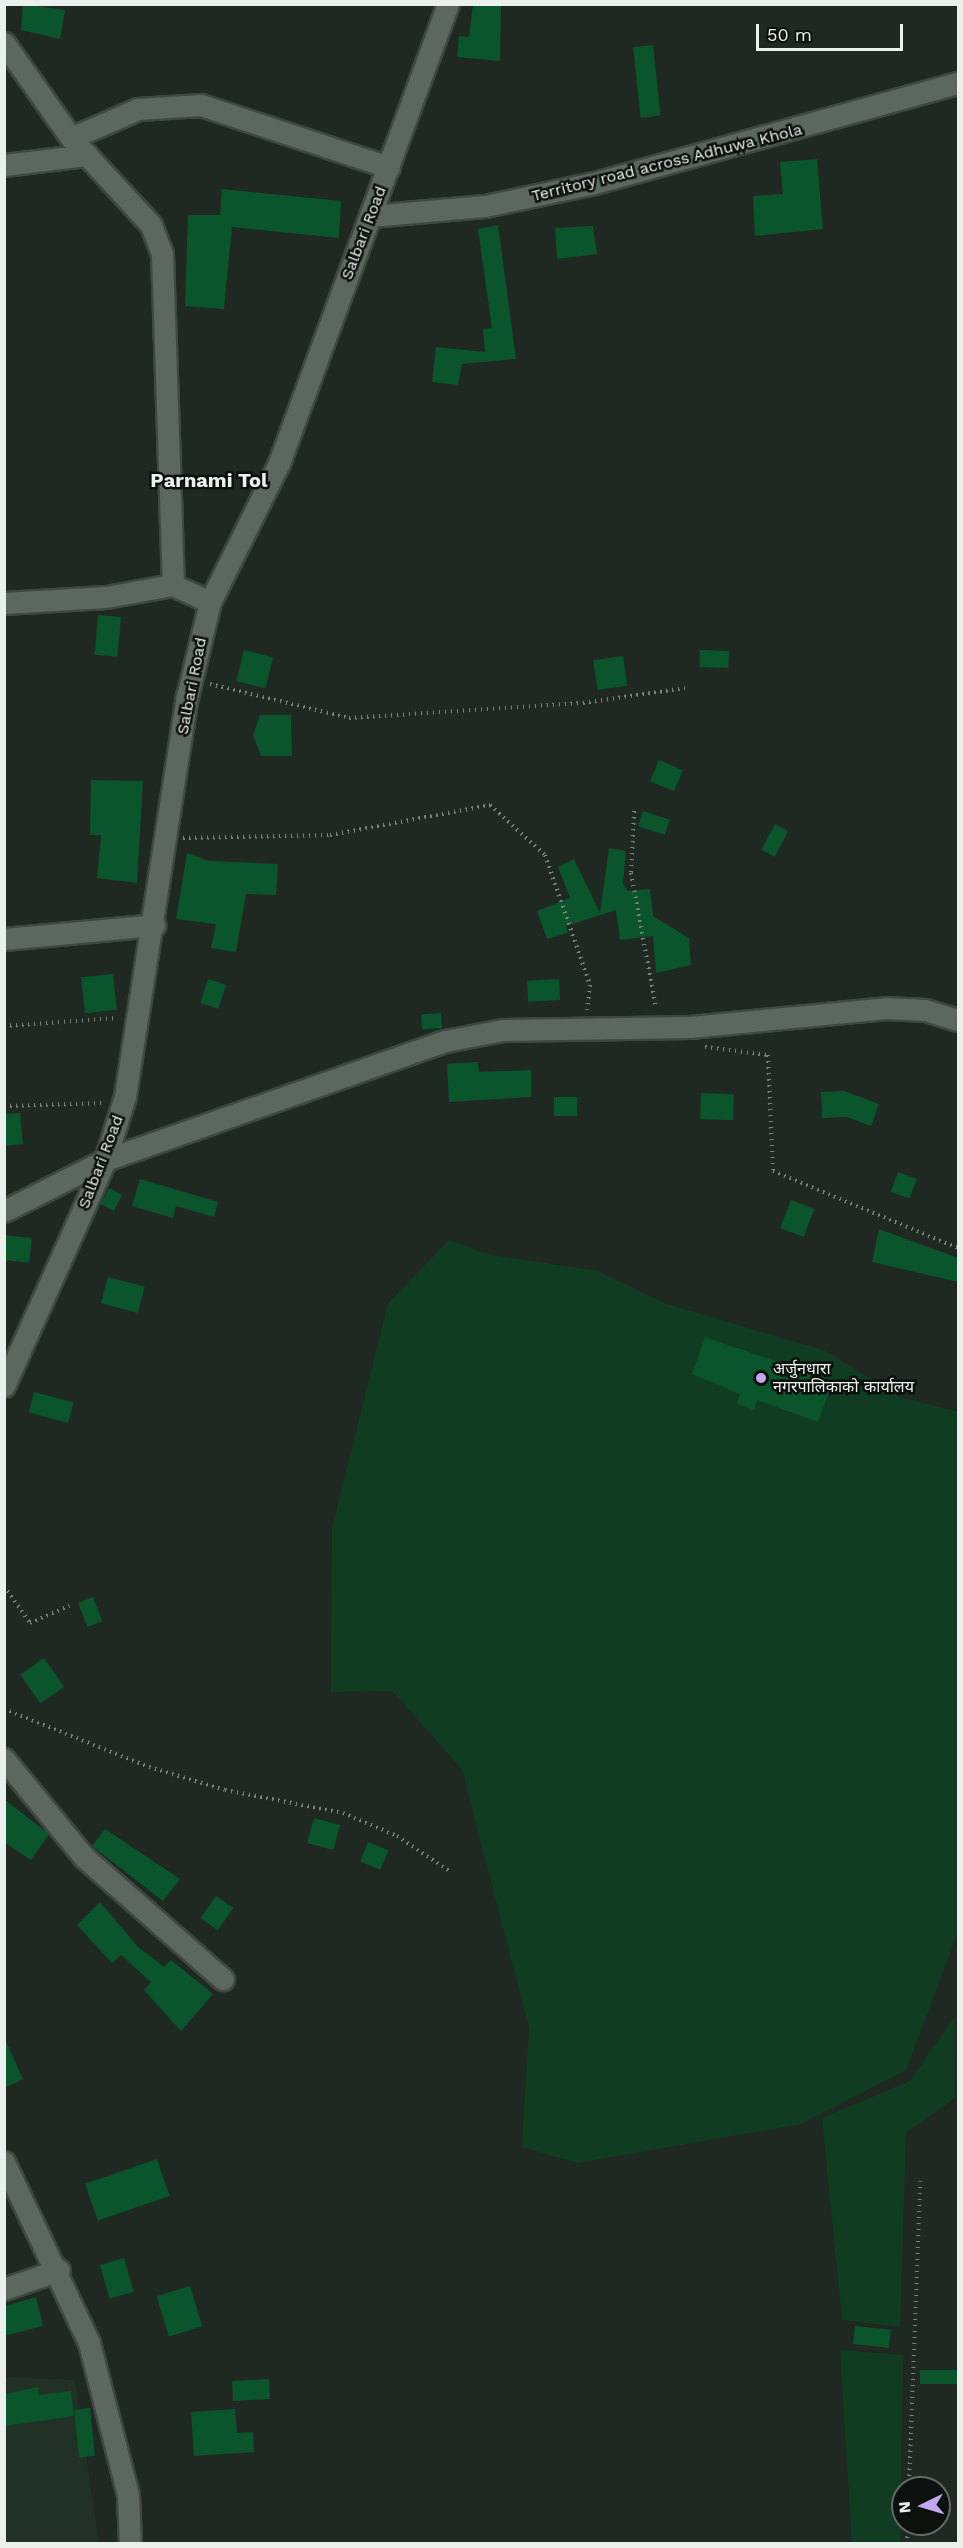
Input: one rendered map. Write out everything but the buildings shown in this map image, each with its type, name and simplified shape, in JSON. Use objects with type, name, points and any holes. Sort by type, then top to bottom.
[{"type":"street","name":"Salbari Road","points":[[4,1386],[105,1160],[118,1119],[139,1017],[191,680],[210,602],[279,464],[448,4]]},
{"type":"street","points":[[4,43],[71,138],[150,225],[162,254],[172,585]]},
{"type":"street","name":"Territory road across Adhuwa Khola","points":[[370,216],[485,206],[594,183],[958,83]]},
{"type":"street","points":[[71,138],[138,109],[201,105],[389,167]]},
{"type":"street","points":[[4,165],[87,155]]},
{"type":"street","points":[[4,603],[106,597],[172,585],[210,602]]},
{"type":"street","points":[[4,939],[154,925]]},
{"type":"street","points":[[4,1211],[105,1160],[445,1041],[503,1030],[585,1033],[662,1029],[886,1008],[925,1010],[958,1020]]},
{"type":"street","points":[[4,1759],[84,1857],[223,1979]]},
{"type":"street","points":[[4,2162],[59,2270],[104,2397],[128,2495],[130,2544]]},
{"type":"street","points":[[4,2289],[59,2270]]},
{"type":"path","points":[[191,680],[349,718],[583,702],[685,688]]},
{"type":"path","points":[[167,837],[330,835],[490,806],[531,838],[549,865],[590,985],[585,1033]]},
{"type":"path","points":[[634,811],[631,873],[645,967],[662,1029]]},
{"type":"path","points":[[4,1026],[139,1017]]},
{"type":"path","points":[[701,1046],[768,1055],[773,1171],[958,1248]]},
{"type":"path","points":[[4,1106],[101,1102],[118,1119]]},
{"type":"path","points":[[4,1586],[30,1623],[69,1606]]},
{"type":"path","points":[[4,1709],[214,1787],[343,1813],[397,1836],[451,1872]]},
{"type":"path","points":[[909,2476],[920,2181]]},
{"type":"shaded area","points":[[958,2016],[958,2146],[954,2018]]},
{"type":"shaded area","points":[[5,2377],[75,2380],[99,2543],[5,2544]]},
{"type":"green space","points":[[449,1240],[490,1255],[598,1271],[664,1303],[826,1351],[899,1397],[958,1412],[958,1932],[906,2070],[801,2124],[577,2163],[522,2147],[529,2028],[462,1769],[392,1691],[331,1692],[332,1528],[388,1303]]},
{"type":"green space","points":[[954,2018],[955,2098],[906,2133],[900,2327],[842,2320],[822,2118],[910,2081]]},
{"type":"green space","points":[[840,2350],[903,2355],[901,2476],[891,2476],[891,2536],[900,2536],[900,2543],[852,2543]]},
{"type":"place","name":"अर्जुनधारा नगरपालिकाको कार्यालय","points":[[761,1378]]},
{"type":"district","name":"Parnami Tol","points":[[209,480]]}]
